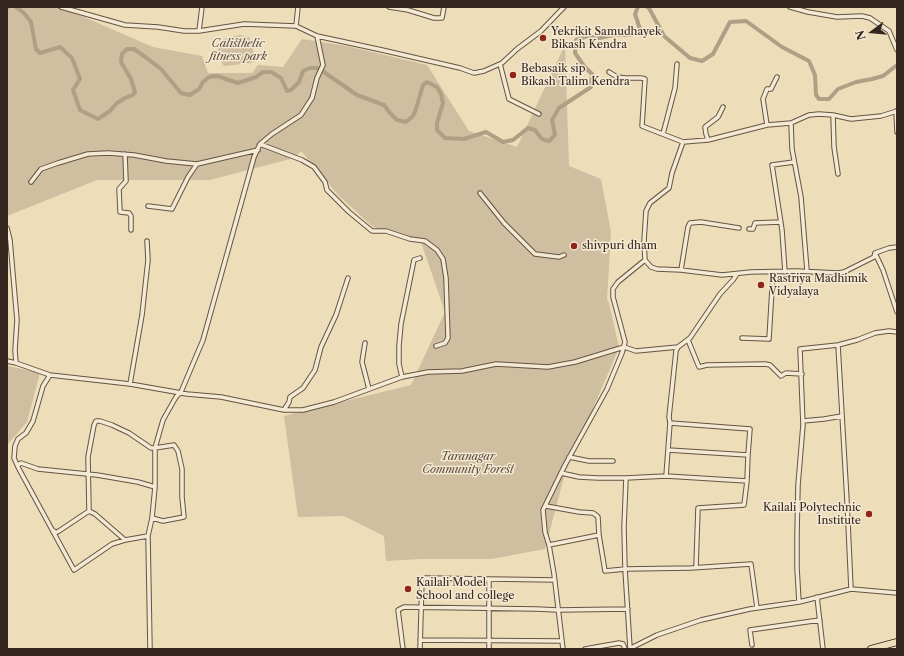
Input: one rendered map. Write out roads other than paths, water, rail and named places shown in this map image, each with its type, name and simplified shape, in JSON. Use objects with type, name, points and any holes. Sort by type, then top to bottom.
[{"type":"highway","points":[[871,649],[897,642]]},
{"type":"street","points":[[61,7],[125,26],[158,27],[184,31],[199,31],[244,24],[296,26],[317,36],[460,68],[474,73],[484,71],[500,64],[510,57],[517,49],[541,31],[564,7]]},
{"type":"street","points":[[199,31],[202,7]]},
{"type":"street","points":[[296,26],[298,7]]},
{"type":"street","points":[[389,7],[408,10],[434,18],[442,18],[444,7]]},
{"type":"street","points":[[790,7],[837,17],[862,16],[870,18],[889,31],[897,50]]},
{"type":"street","points":[[150,649],[148,536],[152,518],[155,486],[155,448],[163,420],[176,397],[181,392],[203,340],[254,157],[260,144],[272,134],[301,115],[312,98],[323,65],[317,36]]},
{"type":"street","points":[[500,64],[509,99],[539,114]]},
{"type":"street","points":[[663,134],[673,101],[677,64]]},
{"type":"street","points":[[609,72],[617,77],[645,79],[642,126],[683,142],[708,140],[768,125],[791,122],[809,115],[819,114],[833,114],[850,119],[881,116],[896,111],[897,132]]},
{"type":"street","points":[[768,125],[763,99],[768,89],[771,89],[777,77]]},
{"type":"street","points":[[708,140],[705,127],[718,117],[723,107]]},
{"type":"street","points":[[833,114],[834,147],[838,174]]},
{"type":"street","points":[[791,122],[792,149],[801,197],[807,271]]},
{"type":"street","points":[[683,142],[672,173],[669,188],[650,203],[646,211],[644,240],[645,260],[651,267],[722,275],[807,271],[838,273],[844,272],[874,257],[875,253],[897,246]]},
{"type":"street","points":[[260,144],[302,160],[314,167],[325,182],[327,190],[372,231],[386,231],[410,239],[425,241],[437,250],[443,259],[446,278],[448,338],[445,343],[436,346]]},
{"type":"street","points":[[31,182],[41,169],[58,162],[88,154],[125,154],[197,164],[258,150]]},
{"type":"street","points":[[125,154],[126,181],[119,189],[120,211],[129,213],[131,216],[130,230]]},
{"type":"street","points":[[785,272],[781,222],[772,165],[794,162]]},
{"type":"street","points":[[148,206],[172,208],[188,177],[197,164]]},
{"type":"street","points":[[480,193],[504,223],[535,254],[559,257],[564,255]]},
{"type":"street","points":[[681,270],[690,223],[701,222],[739,228]]},
{"type":"street","points":[[749,229],[753,229],[755,223],[781,222]]},
{"type":"street","points":[[7,228],[10,240],[16,312],[16,362]]},
{"type":"street","points":[[130,384],[142,314],[148,260],[147,241]]},
{"type":"street","points":[[875,253],[883,270],[897,312]]},
{"type":"street","points":[[402,377],[399,364],[398,346],[401,324],[407,302],[414,260],[420,258]]},
{"type":"street","points":[[563,649],[550,545],[545,532],[543,510],[569,457],[607,389],[624,347],[625,342],[613,297],[613,289],[618,282],[645,260]]},
{"type":"street","points":[[742,338],[769,339],[773,272]]},
{"type":"street","points":[[7,361],[16,362],[50,375],[130,384],[221,397],[284,410],[303,410],[334,402],[402,377],[428,372],[467,370],[496,364],[548,367],[575,362],[624,347],[636,351],[678,347],[688,340],[724,288],[737,274]]},
{"type":"street","points":[[284,410],[290,397],[303,388],[315,370],[319,354],[336,315],[348,278]]},
{"type":"street","points":[[799,602],[797,568],[798,485],[803,421],[800,349],[838,345],[875,334],[897,332]]},
{"type":"street","points":[[688,340],[699,367],[707,365],[765,364],[770,365],[781,376],[786,373],[802,374]]},
{"type":"street","points":[[365,343],[362,362],[369,389]]},
{"type":"street","points":[[838,345],[850,589]]},
{"type":"street","points":[[666,476],[670,410],[676,352],[678,347]]},
{"type":"street","points":[[50,375],[43,386],[33,421],[26,433],[18,439],[15,446],[14,458],[74,570],[112,544],[148,536]]},
{"type":"street","points":[[803,421],[842,416]]},
{"type":"street","points":[[89,511],[88,457],[94,425],[96,421],[100,421],[129,433],[151,448],[174,445],[178,451],[182,468],[184,517],[163,521],[152,518]]},
{"type":"street","points":[[670,423],[750,429],[744,505],[698,508],[696,567]]},
{"type":"street","points":[[668,450],[748,454]]},
{"type":"street","points":[[569,457],[589,461],[613,461]]},
{"type":"street","points":[[18,465],[21,463],[38,469],[138,482],[155,486]]},
{"type":"street","points":[[561,473],[579,477],[598,478],[666,476],[747,481]]},
{"type":"street","points":[[626,478],[624,526],[625,569],[630,649],[658,635],[701,620],[757,608],[799,602],[850,589],[897,593]]},
{"type":"street","points":[[546,506],[593,513],[598,517],[599,535],[605,571],[751,564],[757,608]]},
{"type":"street","points":[[54,531],[55,533],[59,531],[89,511]]},
{"type":"street","points":[[89,511],[95,514],[125,540]]},
{"type":"street","points":[[550,545],[599,535]]},
{"type":"street","points":[[420,649],[422,580],[425,578],[555,580]]},
{"type":"street","points":[[488,649],[489,579]]},
{"type":"street","points":[[817,597],[823,649]]},
{"type":"street","points":[[403,649],[398,610],[404,608],[558,610],[628,609]]},
{"type":"street","points":[[752,645],[750,630],[820,620]]},
{"type":"street","points":[[420,640],[562,641]]},
{"type":"street","points":[[585,649],[619,642],[623,644],[625,649]]},
{"type":"waterway","points":[[16,7],[24,13],[31,22],[36,49],[40,53],[60,47],[72,58],[80,79],[73,90],[80,110],[98,119],[110,111],[117,103],[133,95],[135,92],[131,79],[121,62],[122,54],[127,49],[134,49],[161,69],[181,93],[190,95],[199,89],[203,82],[209,77],[217,76],[238,83],[256,77],[263,72],[271,72],[281,78],[287,91],[291,90],[299,82],[303,71],[310,68],[318,68],[357,95],[384,105],[397,120],[406,122],[413,116],[423,85],[427,82],[437,87],[441,94],[443,103],[437,123],[437,130],[445,138],[464,139],[486,132],[503,142],[513,140],[528,128],[535,130],[542,139],[549,141],[555,135],[552,120],[559,108],[591,87],[592,74],[575,53],[576,40],[587,36],[599,38],[614,35],[631,35],[640,29],[635,14],[638,7]]},
{"type":"waterway","points":[[647,7],[649,8],[664,36],[690,58],[702,61],[713,54],[730,22],[746,21],[782,47],[809,61],[815,75],[816,95],[819,99],[829,99],[838,89],[856,82],[883,76],[897,65]]},
{"type":"place","name":"Yekrikit Samudhayek Bikash Kendra","points":[[543,38]]},
{"type":"place","name":"Bebasaik sip Bikash Talim Kendra","points":[[513,75]]},
{"type":"place","name":"shivpuri dham","points":[[574,246]]},
{"type":"place","name":"Rastriya Madhimik Vidyalaya","points":[[761,285]]},
{"type":"place","name":"Kailali Polytechnic Institute","points":[[869,514]]},
{"type":"place","name":"Kailali Model School and college","points":[[408,589]]},
{"type":"park label","name":"Calisthelic fitness park","points":[[238,50]]},
{"type":"park label","name":"Taranagar Community Forest","points":[[468,463]]}]
